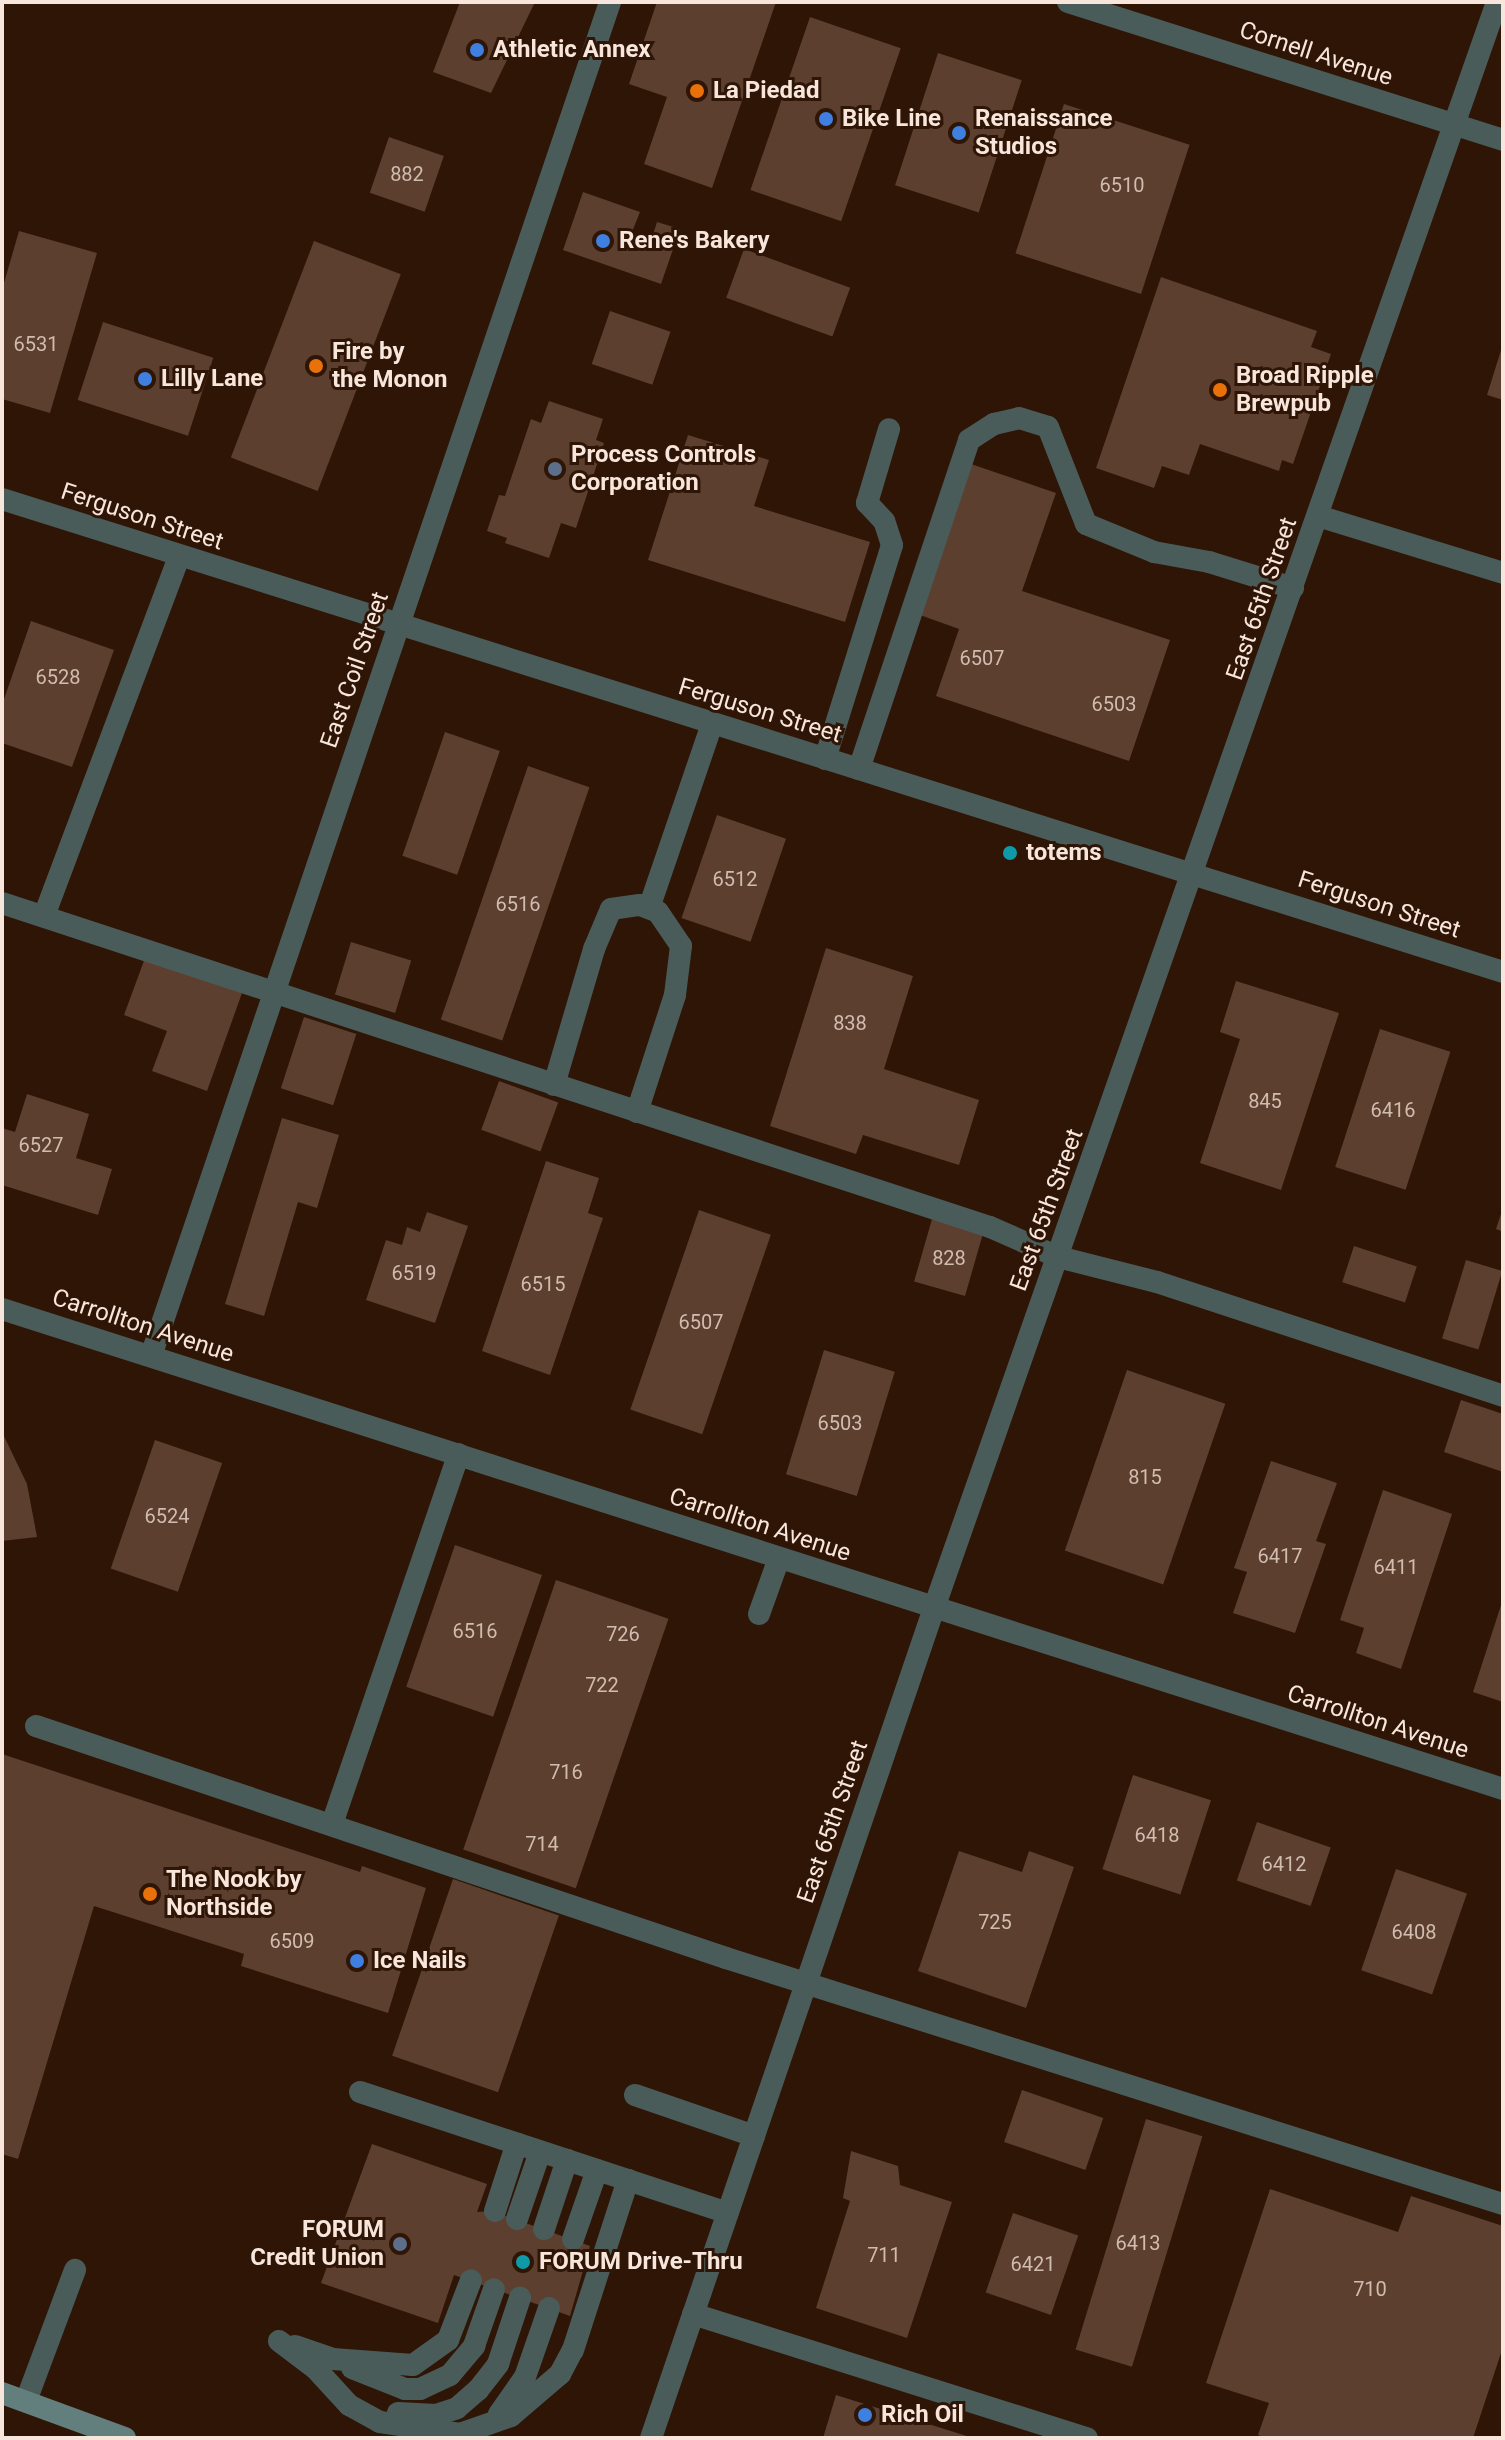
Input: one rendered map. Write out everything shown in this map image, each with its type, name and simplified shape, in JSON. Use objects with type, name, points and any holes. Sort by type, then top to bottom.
[{"type":"main road","points":[[2,2393],[125,2438]]},
{"type":"street","name":"East Coil Street","points":[[151,1356],[610,2]]},
{"type":"street","name":"Cornell Avenue","points":[[1068,2],[1503,140]]},
{"type":"street","name":"East 65th Street","points":[[651,2438],[934,1608],[1497,2]]},
{"type":"street","points":[[859,769],[969,440],[994,424],[1019,418],[1048,427],[1086,524],[1096,530],[1154,552],[1209,562],[1293,588]]},
{"type":"street","points":[[825,759],[892,545],[884,521],[867,503],[889,429]]},
{"type":"street","name":"Ferguson Street","points":[[2,499],[1503,972]]},
{"type":"street","points":[[1318,516],[1503,573]]},
{"type":"street","points":[[44,916],[179,556]]},
{"type":"street","points":[[649,908],[712,724]]},
{"type":"street","points":[[2,903],[990,1227],[1058,1257],[1157,1282],[1503,1396]]},
{"type":"street","points":[[554,1085],[594,949],[611,909],[649,908],[658,912],[681,946],[675,995],[637,1112]]},
{"type":"street","name":"Carrollton Avenue","points":[[2,1309],[1503,1789]]},
{"type":"street","points":[[332,1824],[459,1454]]},
{"type":"street","points":[[759,1614],[779,1558]]},
{"type":"street","points":[[36,1726],[726,1958],[806,1981],[1296,2142],[1503,2204]]},
{"type":"street","points":[[360,2092],[728,2213]]},
{"type":"street","points":[[635,2095],[754,2136]]},
{"type":"street","points":[[495,2211],[517,2143]]},
{"type":"street","points":[[517,2219],[540,2152]]},
{"type":"street","points":[[544,2229],[567,2160]]},
{"type":"street","points":[[573,2239],[597,2170]]},
{"type":"street","points":[[325,2364],[349,2405],[380,2422],[442,2433],[479,2429],[511,2416],[560,2374],[573,2350],[628,2180]]},
{"type":"street","points":[[26,2401],[75,2270]]},
{"type":"street","points":[[325,2364],[401,2367],[424,2360],[448,2340],[471,2280]]},
{"type":"street","points":[[279,2341],[325,2364],[391,2386],[420,2389],[435,2384],[465,2363],[494,2289]]},
{"type":"street","points":[[325,2364],[390,2411],[413,2417],[457,2408],[498,2364],[520,2298]]},
{"type":"street","points":[[479,2429],[502,2411],[519,2386],[549,2308]]},
{"type":"street","points":[[693,2314],[1087,2438]]},
{"type":"building","name":"Athletic Annex","points":[[460,2],[535,2],[491,93],[433,72]]},
{"type":"building","name":"La Piedad","points":[[657,2],[776,2],[712,188],[644,164],[667,97],[629,84]]},
{"type":"building","name":"Bike Line","points":[[810,17],[901,48],[841,221],[750,190]]},
{"type":"building","name":"Renaissance Studios","points":[[938,53],[1022,80],[979,212],[895,185]]},
{"type":"building","points":[[1064,104],[1190,145],[1141,294],[1015,253]]},
{"type":"building","points":[[389,137],[444,156],[425,212],[370,193]]},
{"type":"building","name":"Rene's Bakery","points":[[583,192],[640,212],[630,237],[650,244],[657,222],[680,229],[661,284],[563,250]]},
{"type":"building","points":[[19,231],[97,253],[50,413],[2,399],[2,290]]},
{"type":"building","name":"Fire by the Monon","points":[[314,241],[401,274],[318,491],[231,458]]},
{"type":"building","points":[[744,249],[850,288],[832,337],[726,298]]},
{"type":"building","name":"Broad Ripple Brewpub","points":[[1161,277],[1317,331],[1311,347],[1331,354],[1293,464],[1282,460],[1279,471],[1200,444],[1189,475],[1162,466],[1154,488],[1096,468]]},
{"type":"building","points":[[610,311],[671,332],[652,385],[592,364]]},
{"type":"building","name":"Lilly Lane","points":[[103,322],[213,358],[188,436],[78,400]]},
{"type":"building","points":[[1503,347],[1503,400],[1487,395]]},
{"type":"building","name":"Process Controls Corporation","points":[[549,401],[603,419],[596,440],[604,443],[576,528],[561,523],[549,558],[505,543],[507,538],[487,531],[499,495],[505,496],[531,419],[541,423]]},
{"type":"building","points":[[688,435],[769,460],[754,506],[870,542],[845,622],[648,560]]},
{"type":"building","points":[[971,464],[1056,493],[1022,591],[1170,640],[1129,761],[936,696],[959,629],[920,615]]},
{"type":"building","points":[[31,621],[114,650],[72,767],[2,743],[2,705]]},
{"type":"building","points":[[445,732],[500,751],[457,875],[402,856]]},
{"type":"building","points":[[528,766],[589,787],[502,1041],[441,1019]]},
{"type":"building","points":[[717,815],[786,839],[751,942],[682,918]]},
{"type":"building","points":[[351,942],[411,960],[395,1013],[335,995]]},
{"type":"building","points":[[826,948],[913,976],[884,1069],[979,1100],[959,1165],[863,1135],[856,1154],[770,1126]]},
{"type":"building","points":[[145,958],[242,993],[207,1091],[152,1071],[167,1031],[124,1015]]},
{"type":"building","points":[[1236,981],[1339,1013],[1281,1190],[1200,1163],[1240,1039],[1220,1032]]},
{"type":"building","points":[[304,1017],[356,1034],[333,1105],[281,1088]]},
{"type":"building","points":[[1380,1029],[1450,1052],[1406,1190],[1335,1167]]},
{"type":"building","points":[[499,1081],[558,1103],[540,1151],[481,1130]]},
{"type":"building","points":[[27,1094],[89,1114],[76,1158],[112,1169],[98,1215],[2,1185],[2,1128],[15,1132]]},
{"type":"building","points":[[282,1118],[339,1135],[317,1208],[298,1202],[264,1316],[225,1304]]},
{"type":"building","points":[[546,1161],[599,1178],[588,1213],[603,1218],[550,1375],[482,1351]]},
{"type":"building","points":[[699,1210],[771,1235],[702,1434],[630,1410]]},
{"type":"building","points":[[1503,1211],[1503,1232],[1496,1229]]},
{"type":"building","points":[[427,1212],[468,1226],[435,1323],[366,1300],[386,1240],[402,1245],[407,1227],[420,1232]]},
{"type":"building","points":[[932,1219],[983,1234],[965,1296],[914,1281]]},
{"type":"building","points":[[1354,1246],[1417,1266],[1405,1303],[1342,1282]]},
{"type":"building","points":[[1466,1260],[1502,1271],[1478,1350],[1442,1338]]},
{"type":"building","points":[[824,1350],[895,1372],[857,1496],[786,1474]]},
{"type":"building","points":[[1127,1370],[1225,1404],[1163,1584],[1065,1551]]},
{"type":"building","points":[[1461,1400],[1503,1414],[1503,1472],[1444,1452]]},
{"type":"building","points":[[2,1432],[27,1484],[37,1537],[2,1541]]},
{"type":"building","points":[[155,1440],[222,1463],[178,1592],[111,1569]]},
{"type":"building","points":[[1271,1461],[1337,1483],[1316,1541],[1326,1544],[1295,1633],[1233,1613],[1247,1572],[1234,1568]]},
{"type":"building","points":[[1383,1490],[1452,1514],[1401,1669],[1356,1653],[1364,1628],[1340,1620]]},
{"type":"building","points":[[455,1545],[542,1575],[493,1717],[406,1687]]},
{"type":"building","points":[[556,1580],[669,1619],[576,1888],[463,1849]]},
{"type":"building","points":[[1503,1602],[1503,1702],[1473,1692]]},
{"type":"building","points":[[2,1754],[360,1872],[362,1866],[426,1888],[388,2013],[241,1966],[244,1954],[94,1906],[18,2159],[2,2154]]},
{"type":"building","points":[[1133,1775],[1211,1800],[1180,1894],[1102,1869]]},
{"type":"building","points":[[1257,1822],[1331,1847],[1311,1906],[1237,1881]]},
{"type":"building","points":[[959,1851],[1022,1872],[1029,1851],[1074,1867],[1026,2008],[918,1971]]},
{"type":"building","points":[[1396,1869],[1467,1893],[1432,1995],[1361,1970]]},
{"type":"building","points":[[453,1879],[559,1915],[498,2092],[392,2056]]},
{"type":"building","points":[[1022,2090],[1103,2118],[1085,2170],[1004,2142]]},
{"type":"building","points":[[1146,2119],[1202,2136],[1132,2367],[1076,2349]]},
{"type":"building","name":"FORUM Credit Union","points":[[372,2144],[487,2184],[477,2212],[492,2211],[590,2246],[570,2316],[454,2275],[438,2323],[321,2283]]},
{"type":"building","points":[[851,2151],[898,2166],[900,2185],[952,2202],[907,2338],[816,2308],[850,2201],[843,2198]]},
{"type":"building","points":[[1270,2189],[1398,2232],[1411,2196],[1503,2226],[1503,2347],[1473,2438],[1266,2438],[1258,2435],[1269,2403],[1206,2383]]},
{"type":"building","points":[[1013,2213],[1078,2235],[1051,2315],[986,2292]]},
{"type":"building","name":"Rich Oil","points":[[836,2395],[970,2437],[823,2438]]},
{"type":"place","name":"Athletic Annex","points":[[477,50]]},
{"type":"place","name":"La Piedad","points":[[697,91]]},
{"type":"place","name":"Bike Line","points":[[826,119]]},
{"type":"place","name":"Renaissance Studios","points":[[959,133]]},
{"type":"place","name":"Rene's Bakery","points":[[603,241]]},
{"type":"place","name":"Fire by the Monon","points":[[316,366]]},
{"type":"place","name":"Lilly Lane","points":[[145,379]]},
{"type":"place","name":"Broad Ripple Brewpub","points":[[1220,390]]},
{"type":"place","name":"Process Controls Corporation","points":[[555,469]]},
{"type":"place","name":"totems","points":[[1010,853]]},
{"type":"place","name":"The Nook by Northside","points":[[150,1894]]},
{"type":"place","name":"Ice Nails","points":[[357,1961]]},
{"type":"place","name":"FORUM Credit Union","points":[[400,2244]]},
{"type":"place","name":"FORUM Drive-Thru","points":[[523,2262]]},
{"type":"place","name":"Rich Oil","points":[[865,2415]]}]
